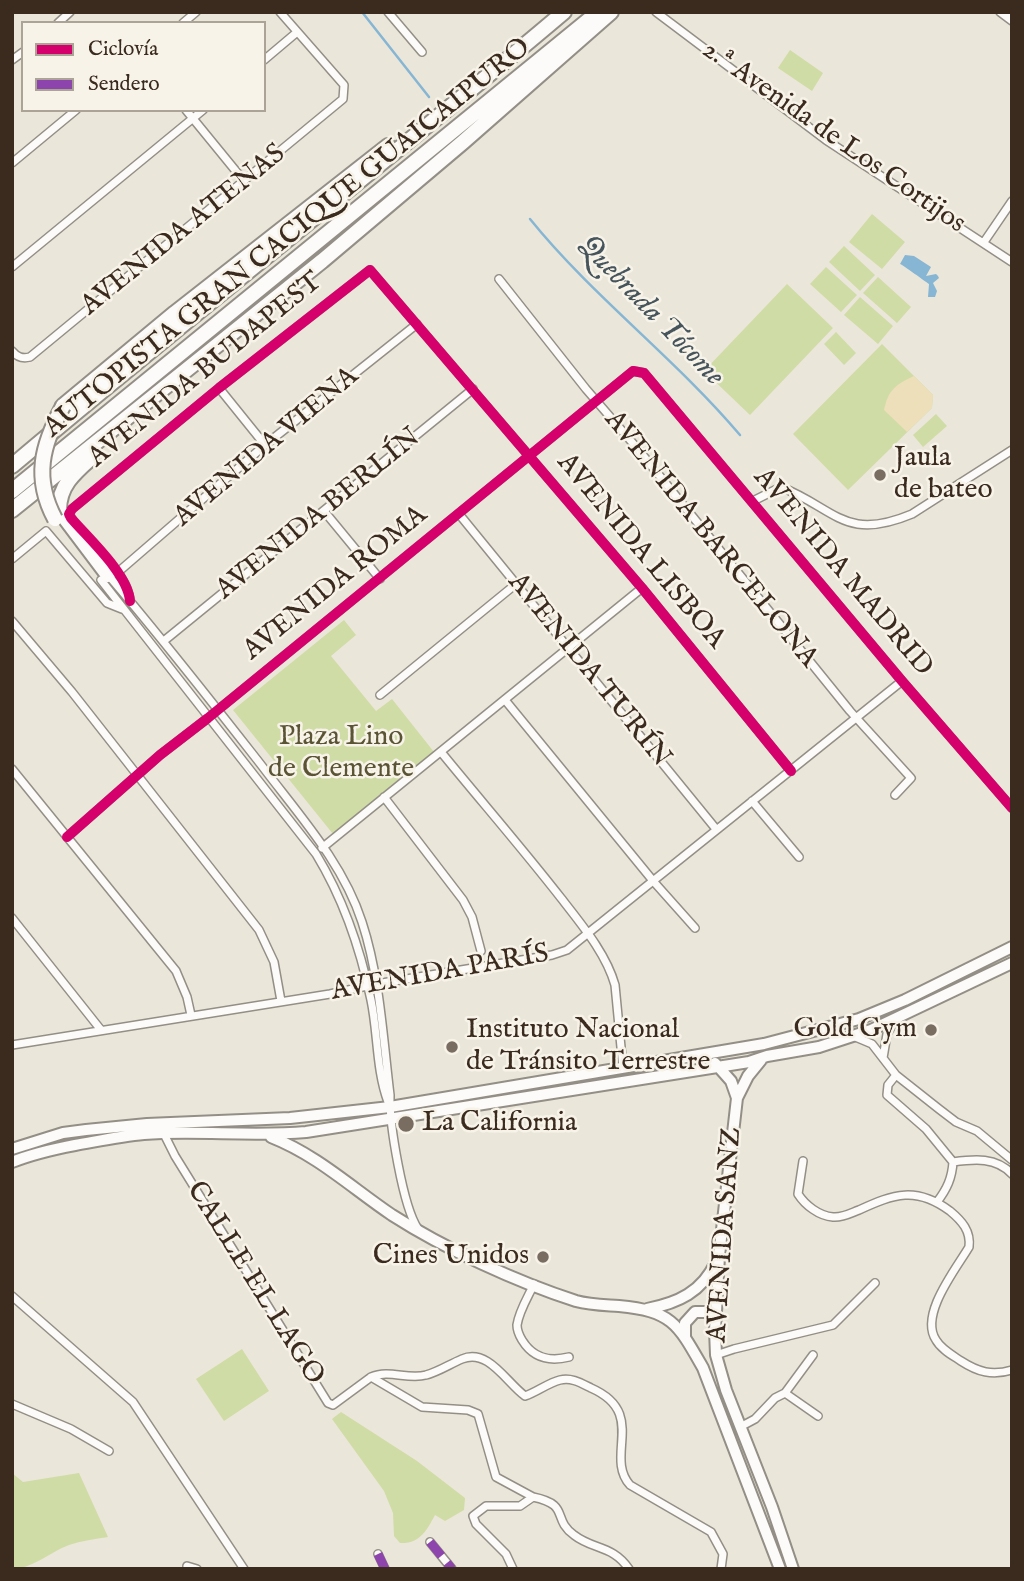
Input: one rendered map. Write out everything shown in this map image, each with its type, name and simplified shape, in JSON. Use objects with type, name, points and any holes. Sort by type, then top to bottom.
[{"type":"highway","name":"AUTOPISTA GRAN CACIQUE GUAICAIPURO","points":[[12,466],[564,12]]},
{"type":"highway","name":"AUTOPISTA GRAN CACIQUE GUAICAIPURO","points":[[12,491],[598,12]]},
{"type":"highway","points":[[12,510],[322,261],[611,12]]},
{"type":"highway","points":[[109,576],[55,519],[42,483],[45,442],[63,406],[175,313],[395,141],[428,116],[448,110]]},
{"type":"highway","points":[[109,576],[59,510],[61,493],[68,480],[270,309],[322,261]]},
{"type":"main road","points":[[12,1149],[63,1133],[86,1130],[146,1124],[290,1118],[390,1107],[764,1044],[859,1018],[905,1000],[1012,947]]},
{"type":"main road","points":[[12,1162],[54,1149],[113,1138],[164,1134],[269,1136],[392,1120],[819,1047],[895,1020],[1012,963]]},
{"type":"main road","points":[[696,1056],[709,1058],[719,1066],[731,1082],[737,1098]]},
{"type":"main road","points":[[737,1098],[754,1066],[767,1056]]},
{"type":"main road","name":"AVENIDA SANZ","points":[[737,1098],[719,1256],[716,1355],[726,1390],[793,1569]]},
{"type":"main road","points":[[269,1136],[320,1162],[419,1230],[482,1262],[589,1304],[647,1309],[675,1301],[699,1288],[719,1256]]},
{"type":"main road","name":"AVENIDA SANZ","points":[[647,1309],[674,1322],[703,1368],[780,1568]]},
{"type":"main road","points":[[686,1338],[685,1323],[692,1315],[698,1311],[716,1316]]},
{"type":"street","points":[[266,58],[296,33],[279,12]]},
{"type":"street","points":[[388,12],[422,51]]},
{"type":"street","name":"2.ª Avenida de Los Cortijos","points":[[656,12],[826,140],[1012,262]]},
{"type":"street","points":[[1000,12],[1012,20]]},
{"type":"street","name":"AVENIDA ATENAS","points":[[12,351],[17,356],[30,357],[338,105],[345,92],[344,85],[296,33]]},
{"type":"street","points":[[12,163],[74,112]]},
{"type":"street","points":[[188,112],[244,181]]},
{"type":"street","points":[[12,267],[200,112]]},
{"type":"street","points":[[984,242],[1012,201]]},
{"type":"street","name":"AVENIDA BUDAPEST","points":[[109,576],[71,518],[69,514],[72,509],[219,388],[370,270]]},
{"type":"street","name":"AVENIDA LISBOA","points":[[370,270],[642,588],[791,771]]},
{"type":"street","name":"AVENIDA BARCELONA","points":[[499,279],[856,718],[911,778],[895,795]]},
{"type":"street","name":"AVENIDA VIENA","points":[[109,576],[265,445],[417,324]]},
{"type":"street","name":"AVENIDA ROMA","points":[[67,837],[137,775],[380,579],[595,400],[637,370]]},
{"type":"street","name":"AVENIDA MADRID","points":[[637,370],[644,373],[1012,808]]},
{"type":"street","points":[[219,388],[265,445]]},
{"type":"street","name":"AVENIDA BERLÍN","points":[[165,640],[473,389]]},
{"type":"street","points":[[753,501],[781,487],[833,517],[851,523],[872,525],[894,522],[912,514],[1012,450]]},
{"type":"street","points":[[324,511],[380,579]]},
{"type":"street","name":"AVENIDA TURÍN","points":[[459,514],[716,829]]},
{"type":"street","points":[[12,559],[46,531],[107,603],[123,609]]},
{"type":"street","points":[[109,576],[165,640],[324,846],[349,890],[362,922],[376,984],[392,1120],[406,1198],[419,1230]]},
{"type":"street","points":[[109,576],[123,609],[316,854],[342,899],[367,985],[390,1107]]},
{"type":"street","points":[[380,695],[516,584]]},
{"type":"street","points":[[316,854],[642,588]]},
{"type":"street","points":[[12,621],[72,692],[259,930],[274,962],[282,1001]]},
{"type":"street","name":"AVENIDA PARÍS","points":[[12,1045],[552,955],[567,950],[902,681]]},
{"type":"street","points":[[505,700],[653,883],[695,928]]},
{"type":"street","points":[[441,752],[588,933],[611,972],[615,985],[623,1068]]},
{"type":"street","points":[[12,769],[176,971],[187,997],[191,1016]]},
{"type":"street","points":[[384,797],[463,900],[472,916],[481,951]]},
{"type":"street","points":[[752,801],[799,857]]},
{"type":"street","points":[[12,918],[100,1030]]},
{"type":"street","points":[[883,1058],[887,1034],[895,1020]]},
{"type":"street","points":[[853,1035],[873,1044],[896,1074],[956,1122],[977,1131],[1012,1160]]},
{"type":"street","points":[[896,1074],[888,1085],[887,1095],[926,1129],[953,1162],[952,1177],[937,1202]]},
{"type":"street","name":"CALLE EL LAGO","points":[[164,1134],[328,1404],[333,1405],[371,1377],[422,1407],[468,1410],[478,1414],[496,1477],[533,1497]]},
{"type":"street","points":[[953,1162],[982,1159],[996,1163],[1012,1174]]},
{"type":"street","points":[[803,1161],[798,1194],[807,1206],[825,1215],[846,1215],[888,1196],[904,1195],[937,1202],[958,1217],[970,1238],[969,1247],[935,1305],[931,1328],[936,1341],[949,1353],[981,1372],[992,1374],[1012,1370]]},
{"type":"street","points":[[716,1355],[833,1325],[875,1283]]},
{"type":"street","points":[[534,1284],[519,1318],[518,1333],[535,1355],[555,1360],[569,1357]]},
{"type":"street","points":[[12,1296],[133,1402],[244,1569]]},
{"type":"street","points":[[740,1427],[755,1419],[775,1398],[785,1393],[813,1355]]},
{"type":"street","points":[[371,1377],[380,1374],[426,1376],[466,1357],[477,1356],[492,1365],[525,1396],[559,1380],[569,1379],[606,1394],[614,1404],[623,1426],[622,1470],[625,1479],[630,1485],[711,1532],[723,1554],[721,1569]]},
{"type":"street","points":[[785,1393],[818,1416]]},
{"type":"street","points":[[12,1404],[71,1429],[108,1451]]},
{"type":"street","points":[[513,1569],[506,1555],[476,1524],[473,1516],[486,1506],[520,1506],[533,1497],[556,1505],[571,1533],[614,1552],[629,1569]]},
{"type":"street","points":[[430,1542],[452,1569]]},
{"type":"street","points":[[378,1554],[385,1569]]},
{"type":"street","points":[[187,1566],[197,1569]]},
{"type":"green space","points":[[790,50],[823,73],[812,91],[778,68]]},
{"type":"green space","points":[[872,214],[905,242],[882,269],[849,242]]},
{"type":"green space","points":[[844,246],[875,275],[860,291],[829,262]]},
{"type":"green space","points":[[826,267],[857,295],[841,312],[810,284]]},
{"type":"green space","points":[[878,277],[911,307],[897,323],[863,293]]},
{"type":"green space","points":[[787,284],[833,328],[750,415],[704,371]]},
{"type":"green space","points":[[860,297],[893,326],[878,344],[844,315]]},
{"type":"green space","points":[[836,332],[856,353],[844,365],[824,344]]},
{"type":"green space","points":[[882,344],[933,395],[932,408],[848,490],[793,434]]},
{"type":"green space","points":[[936,414],[947,426],[923,447],[913,435]]},
{"type":"green space","name":"Plaza Lino de Clemente","points":[[344,620],[356,635],[331,656],[376,711],[392,699],[434,752],[333,834],[233,710]]},
{"type":"green space","points":[[242,1349],[269,1391],[224,1421],[196,1379]]},
{"type":"green space","points":[[341,1412],[417,1461],[465,1498],[464,1510],[445,1521],[435,1515],[418,1539],[400,1543],[394,1536],[393,1513],[384,1491],[332,1419]]},
{"type":"green space","points":[[12,1473],[23,1482],[79,1473],[108,1537],[69,1545],[34,1563],[12,1569]]},
{"type":"sand","points":[[914,376],[933,395],[932,408],[907,432],[884,410],[894,388]]},
{"type":"water","points":[[905,255],[914,256],[931,267],[926,276],[938,276],[933,283],[937,291],[935,297],[928,297],[929,284],[900,264]]},
{"type":"waterway","name":"Quebrada Tócome","points":[[362,12],[429,97]]},
{"type":"waterway","name":"Quebrada Tócome","points":[[530,219],[580,275],[689,380],[740,435]]},
{"type":"marked path","points":[[430,1542],[452,1569]]},
{"type":"marked path","points":[[378,1554],[385,1569]]},
{"type":"cycle path","points":[[130,601],[128,591],[115,568],[71,518],[69,514],[72,509],[219,388],[370,270],[642,588],[791,771]]},
{"type":"cycle path","points":[[67,837],[160,755],[633,371],[644,373],[1012,808]]},
{"type":"place","name":"Jaula de bateo","points":[[880,475]]},
{"type":"place","name":"Gold Gym","points":[[931,1030]]},
{"type":"place","name":"Instituto Nacional de Tránsito Terrestre","points":[[452,1047]]},
{"type":"place","name":"La California","points":[[406,1124]]},
{"type":"place","name":"Cines Unidos","points":[[543,1257]]}]
